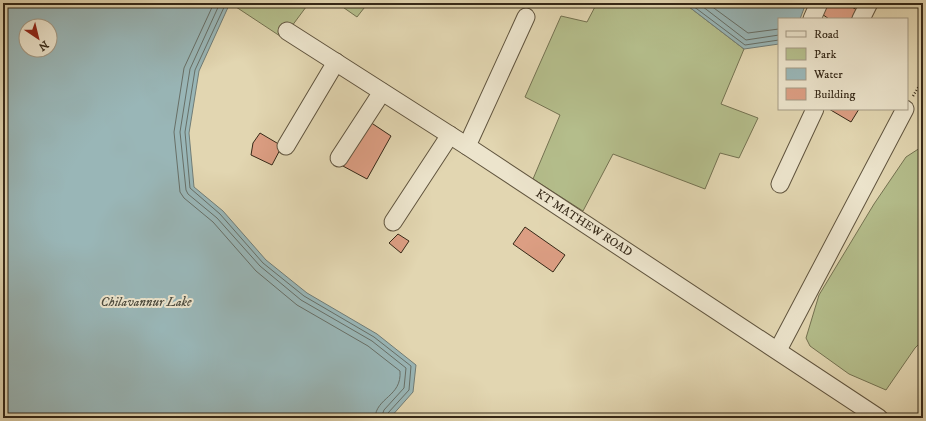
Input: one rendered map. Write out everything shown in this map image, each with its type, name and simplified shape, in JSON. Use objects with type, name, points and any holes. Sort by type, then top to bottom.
[{"type":"street","points":[[812,18],[819,3]]},
{"type":"street","points":[[862,18],[869,3]]},
{"type":"street","points":[[468,146],[526,17]]},
{"type":"street","name":"KT MATHEW ROAD","points":[[288,31],[468,146],[880,418]]},
{"type":"street","points":[[286,146],[336,62]]},
{"type":"street","points":[[339,158],[382,92]]},
{"type":"street","points":[[780,184],[815,110]]},
{"type":"street","points":[[778,350],[905,110]]},
{"type":"street","points":[[393,222],[450,135]]},
{"type":"path","points":[[908,104],[923,80]]},
{"type":"green space","points":[[230,3],[309,3],[283,38]]},
{"type":"green space","points":[[337,3],[368,3],[357,17]]},
{"type":"green space","points":[[597,3],[684,3],[744,49],[721,104],[758,118],[739,158],[720,153],[705,189],[613,154],[583,211],[533,179],[560,115],[525,97],[561,16],[587,22]]},
{"type":"green space","points":[[923,146],[923,248],[919,257],[923,260],[923,340],[915,348],[886,390],[849,374],[810,346],[806,338],[819,295],[874,204],[906,157]]},
{"type":"water","name":"Chilavannur Lake","points":[[3,3],[230,3],[199,71],[189,133],[194,187],[223,211],[266,260],[307,293],[377,334],[416,365],[413,392],[390,418],[3,418]]},
{"type":"water","points":[[684,3],[806,3],[800,18],[778,18],[778,44],[744,49]]},
{"type":"building","points":[[824,3],[845,3],[857,10],[852,18],[828,18],[819,12]]},
{"type":"building","points":[[850,3],[860,3],[857,8]]},
{"type":"building","points":[[831,110],[858,110],[851,122]]},
{"type":"building","points":[[370,122],[391,136],[367,179],[341,165]]},
{"type":"building","points":[[260,133],[282,146],[272,165],[251,155],[253,143]]},
{"type":"building","points":[[525,227],[565,255],[553,272],[513,244]]},
{"type":"building","points":[[398,234],[409,241],[401,253],[389,243]]}]
